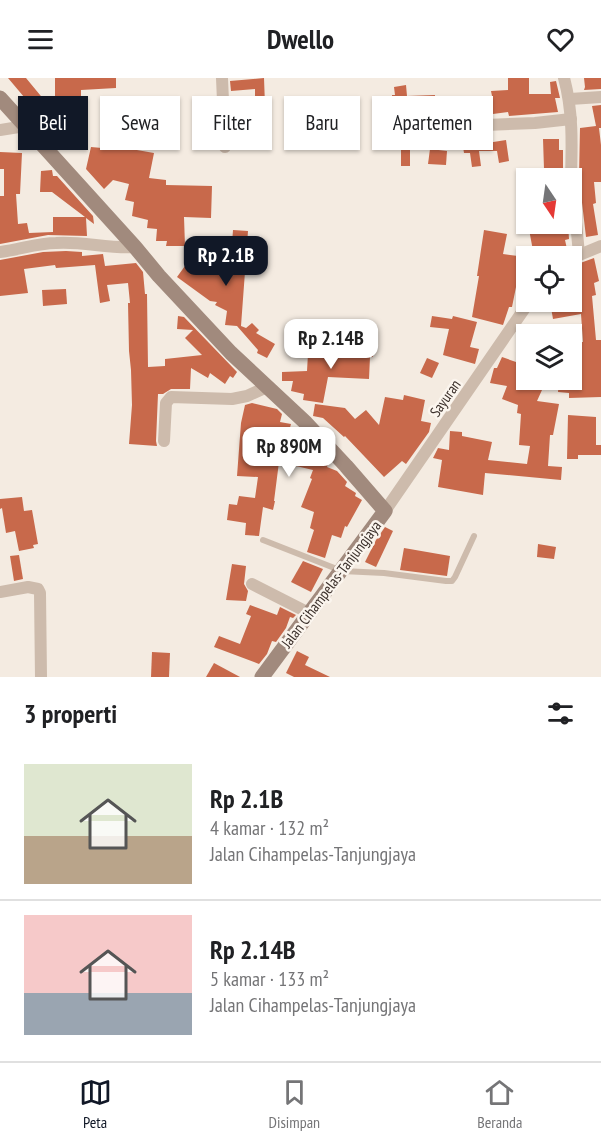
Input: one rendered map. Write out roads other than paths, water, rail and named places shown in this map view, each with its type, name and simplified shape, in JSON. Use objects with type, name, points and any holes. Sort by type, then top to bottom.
[{"type":"main road","name":"Jalan Cihampelas-Tanjungjaya","points":[[0,98],[18,118]]},
{"type":"main road","name":"Jalan Cihampelas-Tanjungjaya","points":[[47,150],[231,353],[306,423],[385,511],[262,677]]},
{"type":"street","points":[[222,78],[223,96]]},
{"type":"street","points":[[564,78],[570,99],[571,168]]},
{"type":"street","points":[[570,99],[601,96]]},
{"type":"street","points":[[493,125],[571,119]]},
{"type":"street","points":[[0,130],[18,127]]},
{"type":"street","points":[[0,252],[54,243],[135,247]]},
{"type":"street","points":[[582,253],[601,246]]},
{"type":"street","name":"Sayuran","points":[[385,511],[522,312]]},
{"type":"street","points":[[164,441],[166,403],[171,397],[232,399],[247,396],[267,387]]},
{"type":"street","points":[[252,584],[309,613]]},
{"type":"street","points":[[0,592],[33,587],[40,593],[41,677]]},
{"type":"lane","points":[[263,540],[342,571],[452,580],[474,536]]}]
